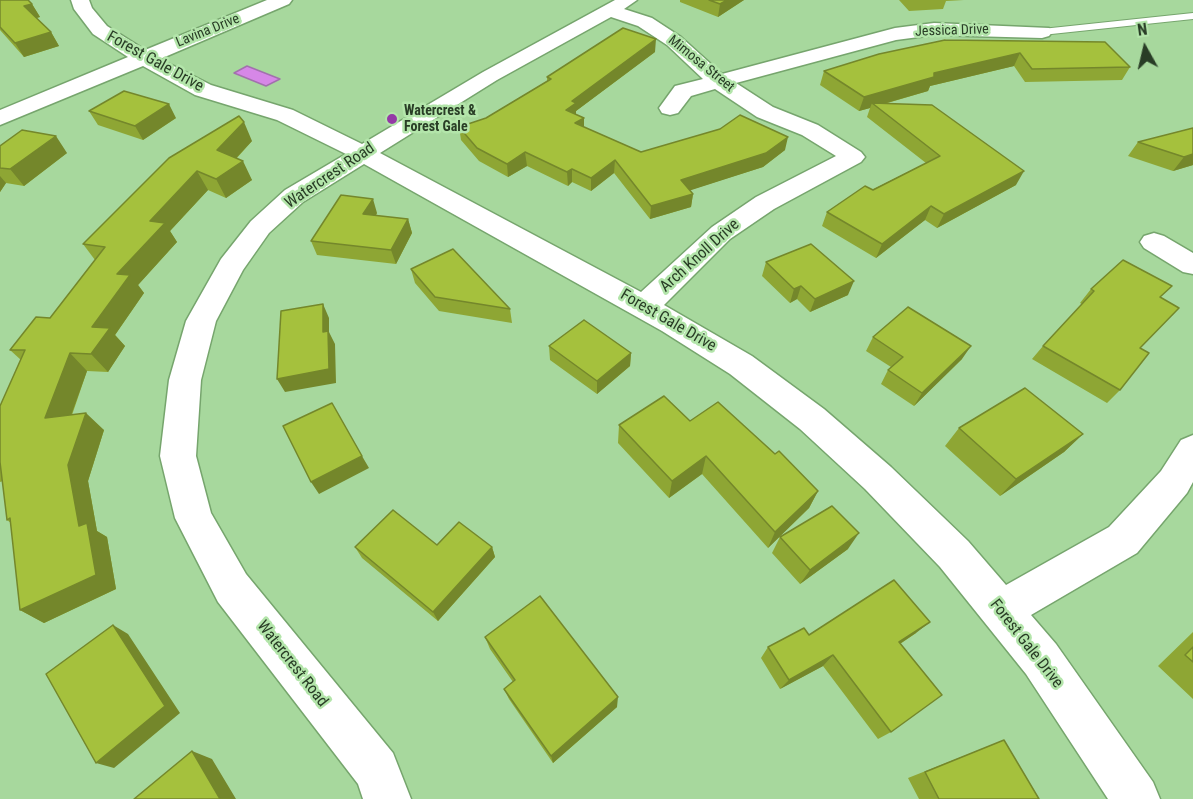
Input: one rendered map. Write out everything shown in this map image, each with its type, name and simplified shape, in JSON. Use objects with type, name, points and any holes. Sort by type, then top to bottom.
[{"type":"street","name":"Forest Gale Drive","points":[[80,0],[83,9],[100,30],[143,58],[203,90],[285,115],[362,153],[644,307],[741,365],[812,419],[878,478],[945,546],[1041,659],[1136,799]]},
{"type":"street","name":"Lavina Drive","points":[[0,118],[283,0]]},
{"type":"street","name":"Mimosa Street","points":[[619,5],[674,41],[716,80],[765,112],[810,130],[853,157]]},
{"type":"street","name":"Watercrest Road","points":[[387,799],[376,771],[232,588],[194,518],[178,456],[185,380],[201,321],[231,266],[260,227],[294,196],[490,76],[619,5]]},
{"type":"street","name":"Jessica Drive","points":[[670,108],[683,91],[716,80],[895,34],[934,29],[1042,32]]},
{"type":"street","name":"Arch Knoll Drive","points":[[644,307],[721,233],[765,203],[853,157]]},
{"type":"street","points":[[1154,242],[1193,265]]},
{"type":"street","points":[[1000,610],[1124,540],[1174,482],[1193,450]]},
{"type":"lane","name":"Jessica Drive","points":[[1042,32],[1193,16]]},
{"type":"shaded area","points":[[247,66],[280,79],[266,86],[234,73]]},
{"type":"building","points":[[0,0],[28,0],[32,4],[24,6],[51,32],[15,43],[0,27]]},
{"type":"building","points":[[709,0],[727,0],[720,4]]},
{"type":"building","points":[[623,28],[656,39],[572,101],[576,103],[566,110],[584,118],[575,123],[641,152],[720,129],[740,115],[788,137],[766,153],[681,180],[693,194],[651,206],[615,160],[591,178],[572,169],[567,172],[525,152],[507,164],[477,148],[459,127],[486,118],[551,79],[547,77]]},
{"type":"building","points":[[945,40],[1105,42],[1130,67],[1032,69],[1020,53],[934,73],[934,77],[864,97],[824,71],[879,54]]},
{"type":"building","points":[[124,91],[169,104],[135,126],[89,111]]},
{"type":"building","points":[[872,103],[932,105],[1024,171],[944,214],[931,206],[882,244],[827,212],[865,186],[873,190],[940,156]]},
{"type":"building","points":[[239,116],[244,122],[217,150],[243,161],[216,179],[197,171],[150,221],[165,223],[117,274],[130,275],[92,327],[110,328],[91,354],[70,353],[45,418],[86,413],[68,465],[79,526],[87,523],[96,575],[20,610],[10,518],[7,520],[0,462],[0,406],[25,350],[10,350],[36,317],[50,318],[105,247],[83,244],[169,158]]},
{"type":"building","points":[[1193,128],[1193,154],[1184,157],[1138,142]]},
{"type":"building","points":[[22,130],[56,136],[10,169],[0,168],[0,146]]},
{"type":"building","points":[[341,195],[373,199],[363,214],[408,219],[391,250],[311,241]]},
{"type":"building","points":[[811,244],[854,281],[815,299],[801,286],[794,289],[766,262]]},
{"type":"building","points":[[453,249],[510,309],[435,297],[411,269]]},
{"type":"building","points":[[1123,260],[1172,286],[1160,297],[1179,308],[1140,348],[1149,353],[1120,390],[1043,346],[1094,291],[1091,289]]},
{"type":"building","points":[[323,304],[323,332],[328,331],[329,369],[277,379],[281,311]]},
{"type":"building","points":[[908,307],[971,346],[922,393],[888,370],[903,357],[873,337]]},
{"type":"building","points":[[584,320],[631,353],[597,381],[549,346]]},
{"type":"building","points":[[1025,388],[1083,434],[1016,479],[959,428]]},
{"type":"building","points":[[664,396],[690,421],[718,402],[775,454],[779,451],[818,491],[775,532],[706,456],[672,481],[619,425]]},
{"type":"building","points":[[332,403],[362,456],[311,482],[283,426]]},
{"type":"building","points":[[832,506],[859,533],[810,570],[780,537]]},
{"type":"building","points":[[393,510],[437,545],[459,522],[492,547],[433,612],[355,547]]},
{"type":"building","points":[[894,580],[930,622],[899,642],[942,695],[891,732],[833,655],[789,680],[768,647],[804,628],[809,635]]},
{"type":"building","points":[[540,596],[618,697],[551,756],[504,689],[515,680],[485,637]]},
{"type":"building","points":[[113,625],[165,706],[96,763],[46,674]]},
{"type":"building","points":[[1193,647],[1193,662],[1185,655]]},
{"type":"building","points":[[1004,740],[1039,799],[939,799],[925,772]]},
{"type":"building","points":[[192,751],[220,799],[134,799]]},
{"type":"place","name":"Watercrest & Forest Gale","points":[[392,119]]}]
